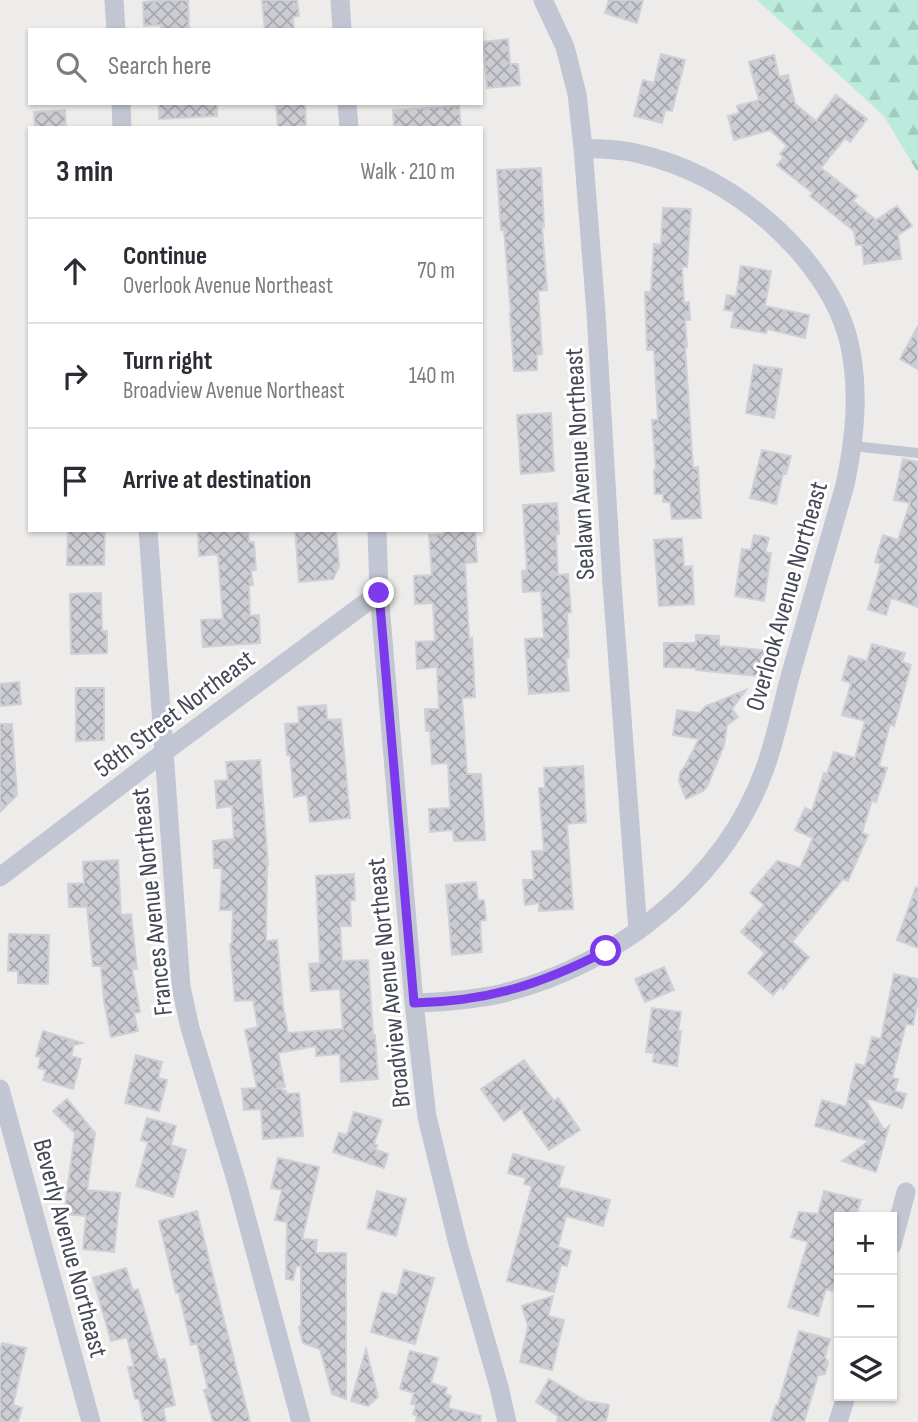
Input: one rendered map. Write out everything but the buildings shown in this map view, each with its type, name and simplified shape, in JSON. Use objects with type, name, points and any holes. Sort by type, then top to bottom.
[{"type":"street","points":[[114,0],[116,28]]},
{"type":"street","points":[[340,0],[342,28]]},
{"type":"street","name":"Sealawn Avenue Northeast","points":[[543,0],[565,47],[577,94],[583,148],[638,931]]},
{"type":"street","points":[[121,105],[122,126]]},
{"type":"street","points":[[347,105],[349,126]]},
{"type":"street","name":"Overlook Avenue Northeast","points":[[414,1003],[468,999],[502,993],[541,982],[573,968],[638,931],[673,902],[711,863],[733,834],[764,771],[845,485],[853,446],[855,399],[849,342],[830,293],[790,242],[744,200],[694,172],[635,153],[583,148]]},
{"type":"street","name":"Frances Avenue Northeast","points":[[148,532],[181,987],[190,1028],[237,1183],[301,1422]]},
{"type":"street","name":"Broadview Avenue Northeast","points":[[377,532],[379,593],[414,1003],[427,1117],[458,1244],[508,1422]]},
{"type":"street","name":"58th Street Northeast","points":[[0,877],[379,593]]},
{"type":"street","name":"Beverly Avenue Northeast","points":[[0,1089],[91,1422]]},
{"type":"street","points":[[897,1238],[908,1222],[906,1192]]},
{"type":"street","points":[[838,1422],[844,1401]]},
{"type":"lane","points":[[853,446],[918,453]]},
{"type":"green space","points":[[757,0],[918,0],[918,173],[884,116]]},
{"type":"route","points":[[379,593],[414,1003],[468,999],[502,993],[541,982],[606,951]]}]
